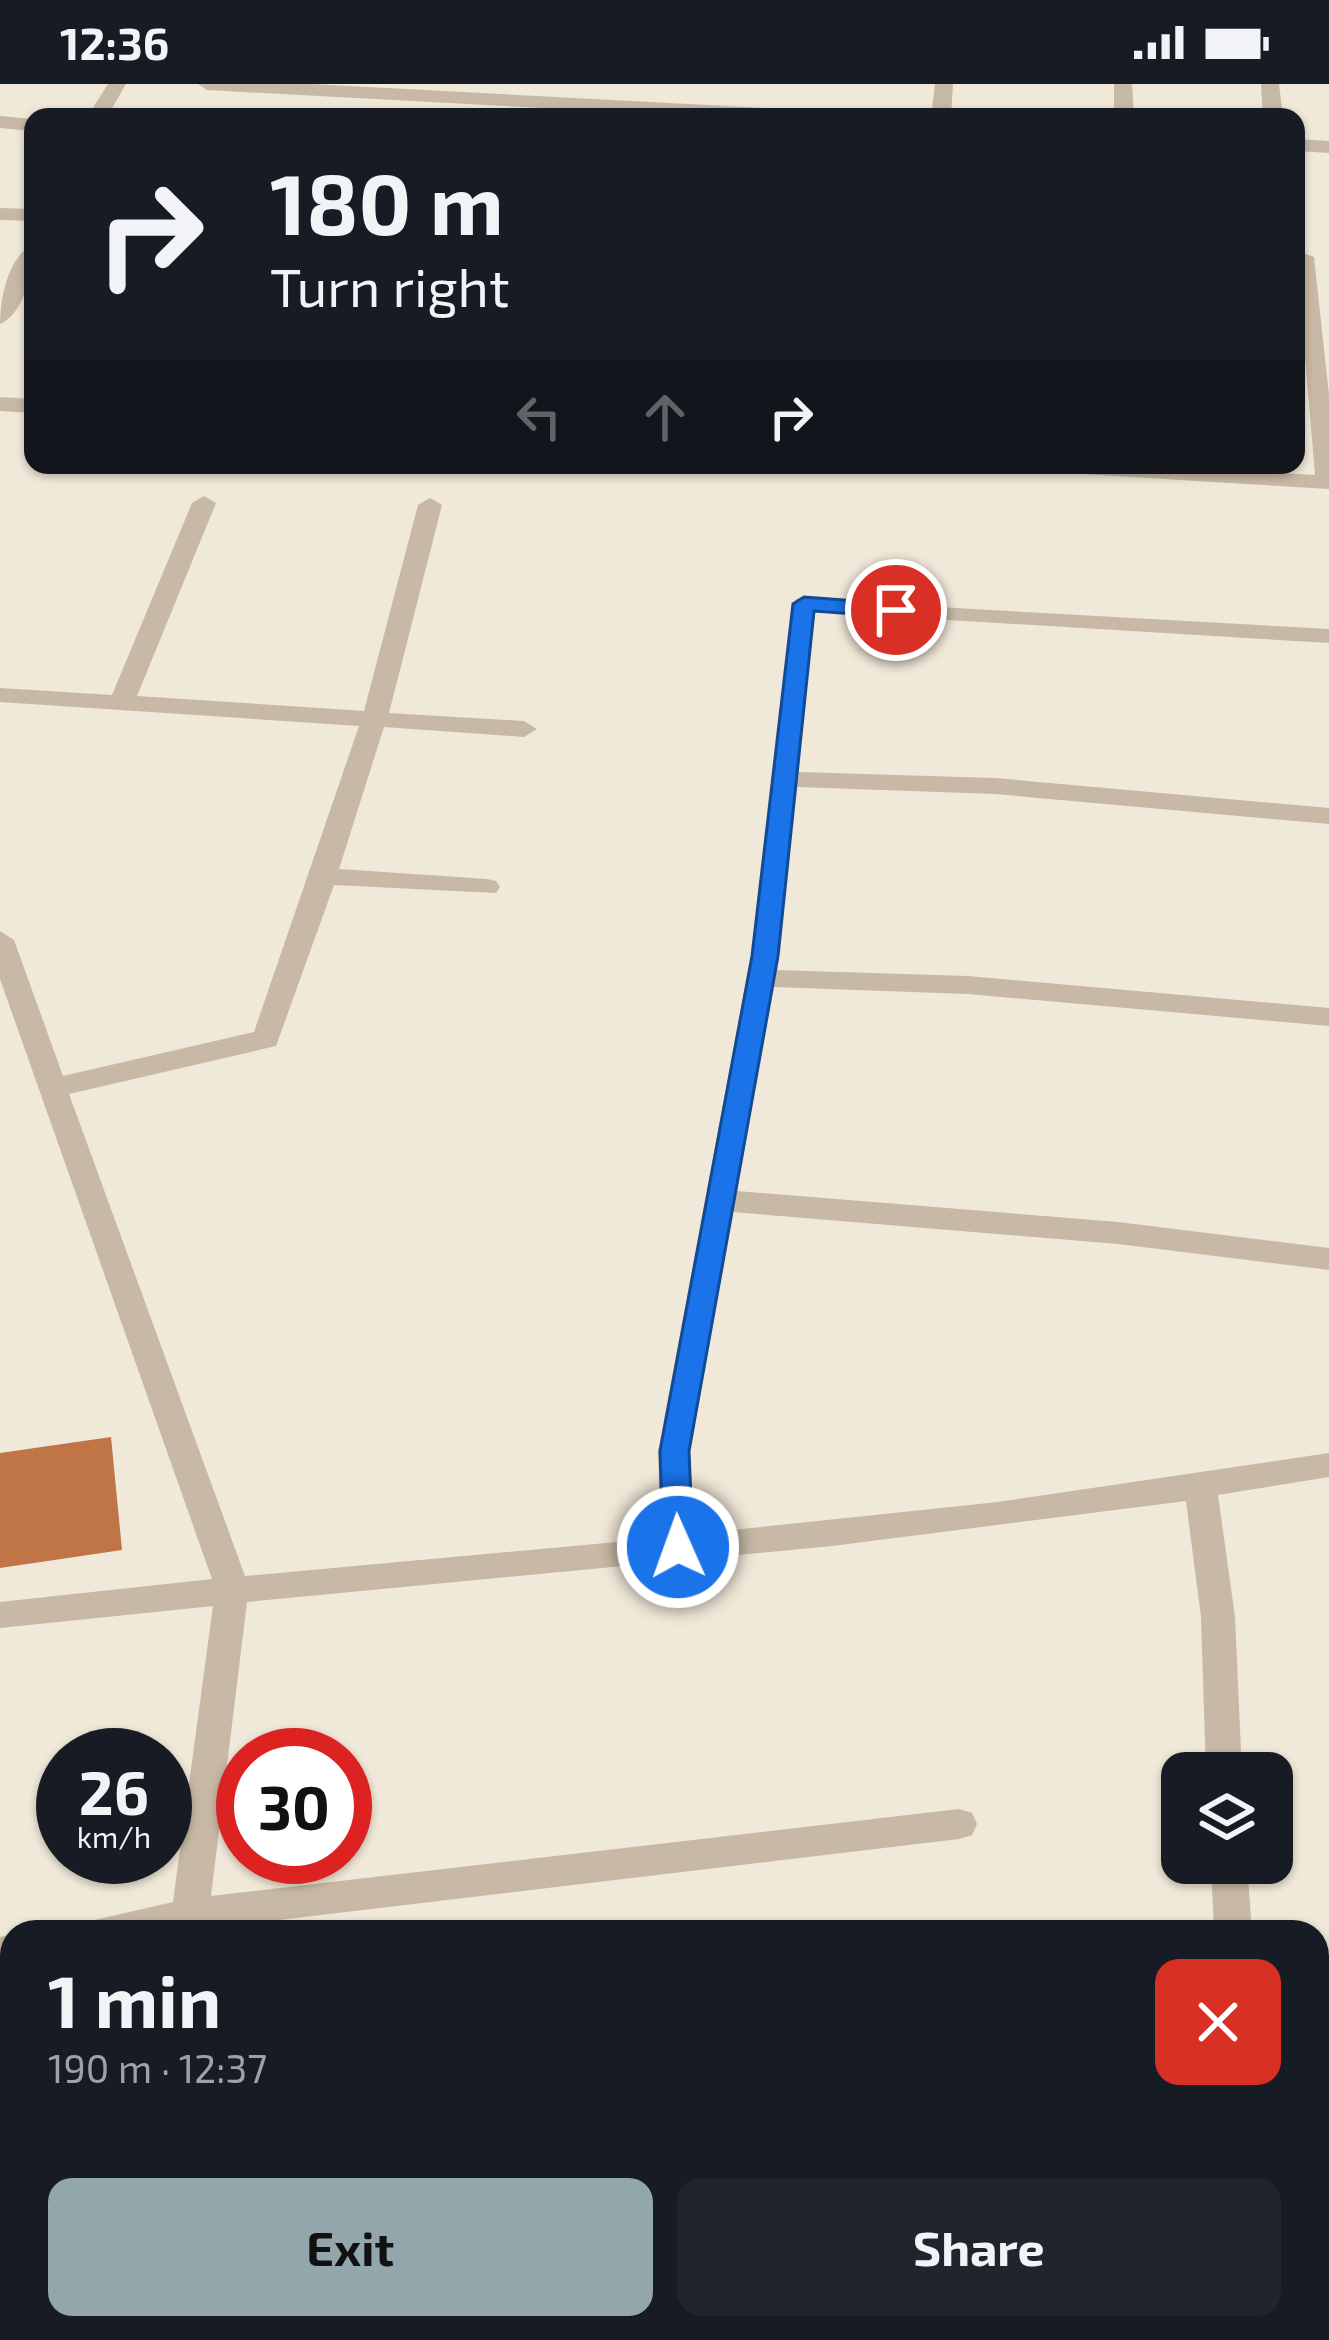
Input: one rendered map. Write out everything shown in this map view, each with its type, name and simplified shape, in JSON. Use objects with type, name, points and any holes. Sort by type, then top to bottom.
[{"type":"street","points":[[207,84],[533,92],[686,108]]},
{"type":"street","points":[[3,307],[24,268]]},
{"type":"street","points":[[1187,474],[1328,483],[1305,297]]},
{"type":"street","points":[[121,704],[205,502]]},
{"type":"street","points":[[53,1088],[266,1039],[373,720],[413,587],[430,505]]},
{"type":"street","points":[[678,1547],[674,1451],[761,978],[804,604],[1329,637]]},
{"type":"street","points":[[0,695],[524,729]]},
{"type":"street","points":[[787,779],[995,786],[1329,816]]},
{"type":"street","points":[[324,876],[487,887]]},
{"type":"street","points":[[0,940],[232,1588],[190,1914]]},
{"type":"street","points":[[761,978],[968,985],[1329,1016]]},
{"type":"street","points":[[719,1200],[1118,1233],[1329,1259]]},
{"type":"street","points":[[0,1615],[232,1588],[678,1547],[1201,1488],[1329,1465]]},
{"type":"street","points":[[1201,1488],[1218,1617],[1223,1752]]},
{"type":"street","points":[[161,1920],[959,1824]]},
{"type":"street","points":[[1230,1884],[1232,1920]]},
{"type":"building","points":[[111,1437],[122,1550],[0,1568],[0,1453]]},
{"type":"route","points":[[678,1547],[674,1451],[765,956],[804,604],[896,610]]}]
